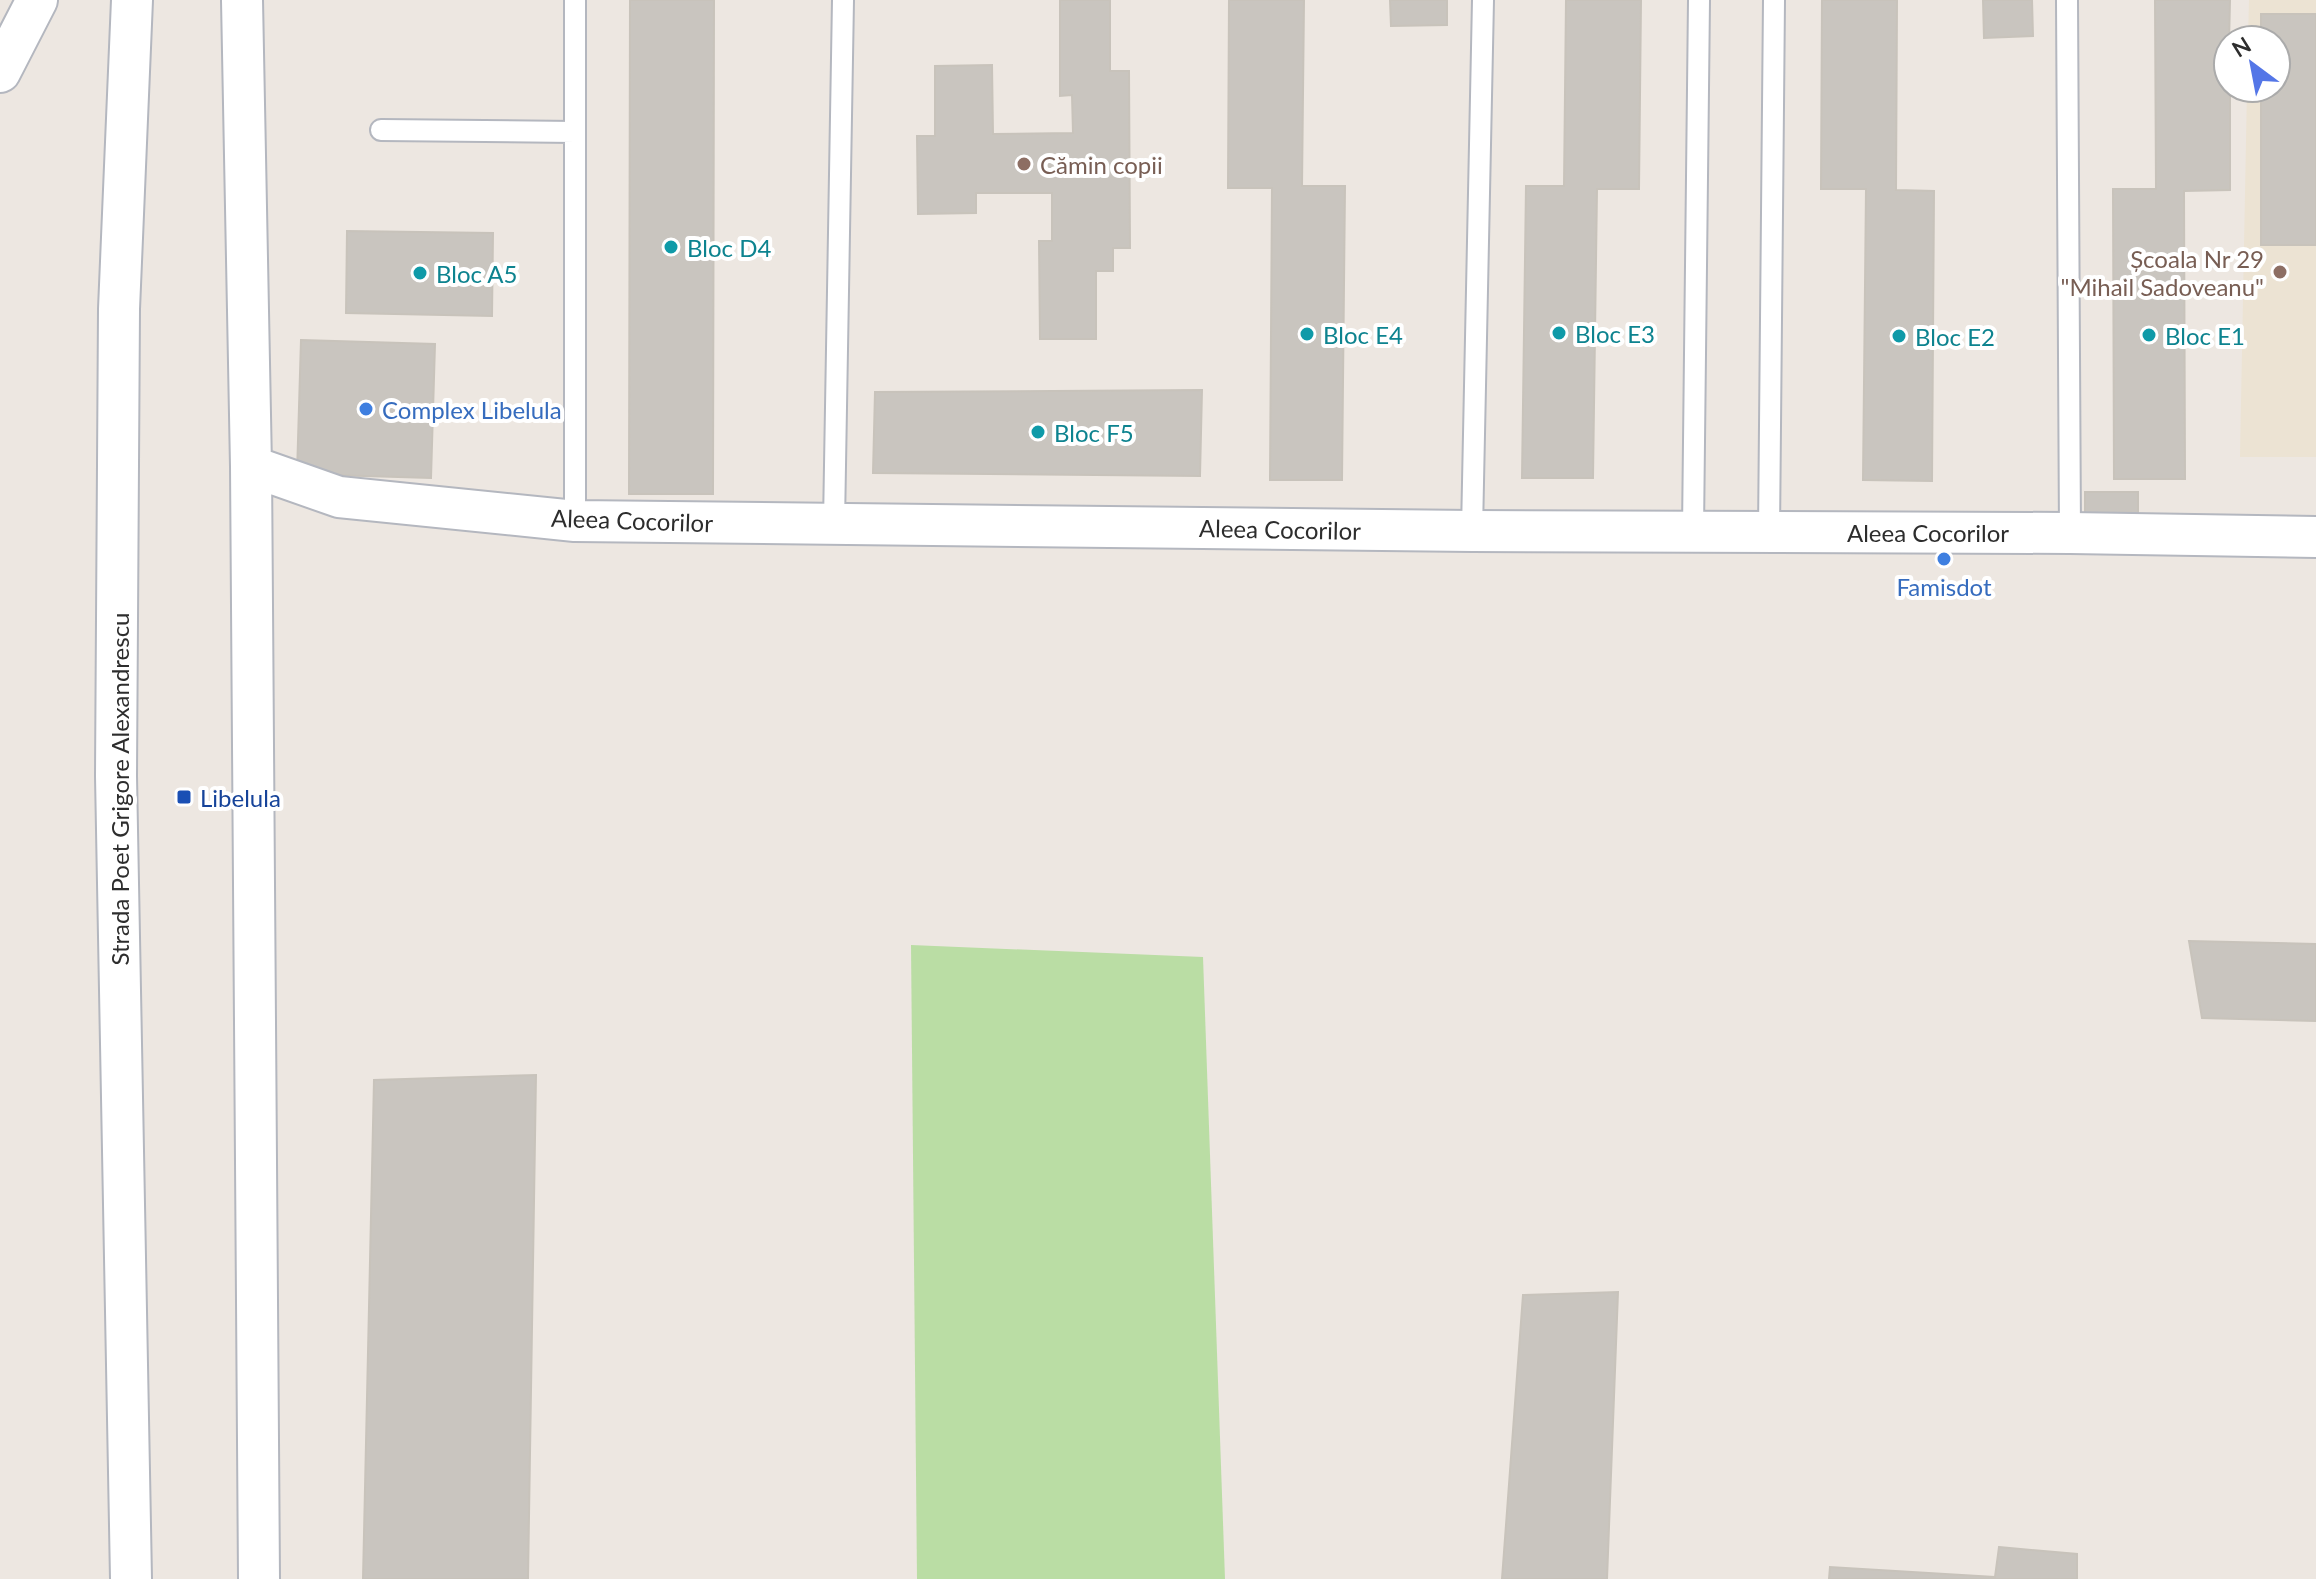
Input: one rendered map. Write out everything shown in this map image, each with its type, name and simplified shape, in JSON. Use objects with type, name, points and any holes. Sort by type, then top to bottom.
[{"type":"street","points":[[0,72],[37,0]]},
{"type":"street","name":"Strada Poet Grigore Alexandrescu","points":[[131,1579],[116,776],[119,309],[132,0]]},
{"type":"street","points":[[242,0],[251,466],[259,1579]]},
{"type":"street","name":"Aleea Cocorilor","points":[[251,466],[339,497],[575,521],[2316,537]]},
{"type":"lane","points":[[575,0],[575,521]]},
{"type":"lane","points":[[834,524],[843,0]]},
{"type":"lane","points":[[1472,531],[1483,0]]},
{"type":"lane","points":[[1693,531],[1699,0]]},
{"type":"lane","points":[[1769,532],[1774,0]]},
{"type":"lane","points":[[2067,0],[2070,533]]},
{"type":"lane","points":[[381,130],[575,132]]},
{"type":"shaded area","name":"Școala Nr 29 \"Mihail Sadoveanu\"","points":[[2249,0],[2316,0],[2316,457],[2240,457],[2247,104],[2292,104],[2292,24],[2248,24]]},
{"type":"green space","points":[[911,945],[1203,957],[1225,1579],[917,1579]]},
{"type":"building","name":"Bloc D4","points":[[630,0],[714,0],[713,494],[629,494]]},
{"type":"building","name":"Cămin copii","points":[[1060,0],[1110,0],[1110,71],[1129,71],[1130,248],[1113,248],[1113,271],[1096,271],[1096,339],[1040,339],[1039,241],[1052,241],[1052,193],[976,193],[976,213],[918,214],[917,136],[935,136],[935,66],[992,65],[993,134],[1073,133],[1072,95],[1060,96]]},
{"type":"building","name":"Bloc E4","points":[[1229,0],[1304,0],[1302,186],[1345,186],[1342,480],[1270,480],[1272,188],[1228,188]]},
{"type":"building","points":[[1390,0],[1447,0],[1447,25],[1391,26]]},
{"type":"building","name":"Bloc E3","points":[[1566,0],[1641,0],[1639,189],[1597,189],[1593,478],[1522,478],[1526,186],[1564,186]]},
{"type":"building","name":"Bloc E2","points":[[1822,0],[1897,0],[1896,190],[1934,191],[1932,481],[1863,480],[1866,189],[1821,189]]},
{"type":"building","points":[[1983,0],[2032,0],[2033,36],[1984,38]]},
{"type":"building","name":"Bloc E1","points":[[2155,0],[2230,0],[2229,24],[2212,24],[2212,104],[2230,104],[2230,190],[2184,191],[2185,479],[2114,479],[2113,189],[2156,189]]},
{"type":"building","points":[[2261,14],[2316,14],[2316,245],[2261,245],[2261,104],[2292,104],[2292,24],[2261,24]]},
{"type":"building","name":"Bloc A5","points":[[347,231],[493,233],[492,316],[346,313]]},
{"type":"building","name":"Complex Libelula","points":[[301,340],[435,344],[431,478],[297,474]]},
{"type":"building","name":"Bloc F5","points":[[1202,390],[1200,476],[873,473],[875,392]]},
{"type":"building","points":[[2085,492],[2138,492],[2138,525],[2085,525]]},
{"type":"building","points":[[2189,941],[2316,944],[2316,1021],[2202,1018]]},
{"type":"building","points":[[536,1075],[528,1579],[363,1579],[374,1080]]},
{"type":"building","points":[[1618,1292],[1607,1579],[1502,1579],[1523,1295]]},
{"type":"building","points":[[1999,1547],[2077,1554],[2077,1579],[1829,1579],[1830,1567],[1995,1577]]},
{"type":"place","name":"Cămin copii","points":[[1024,164]]},
{"type":"place","name":"Bloc D4","points":[[671,247]]},
{"type":"place","name":"Școala Nr 29 \"Mihail Sadoveanu\"","points":[[2280,272]]},
{"type":"place","name":"Bloc A5","points":[[420,273]]},
{"type":"place","name":"Bloc E3","points":[[1559,333]]},
{"type":"place","name":"Bloc E4","points":[[1307,334]]},
{"type":"place","name":"Bloc E1","points":[[2149,335]]},
{"type":"place","name":"Bloc E2","points":[[1899,336]]},
{"type":"place","name":"Complex Libelula","points":[[366,409]]},
{"type":"place","name":"Bloc F5","points":[[1038,432]]},
{"type":"place","name":"Famisdot","points":[[1944,559]]},
{"type":"place","name":"Libelula","points":[[184,797]]}]
